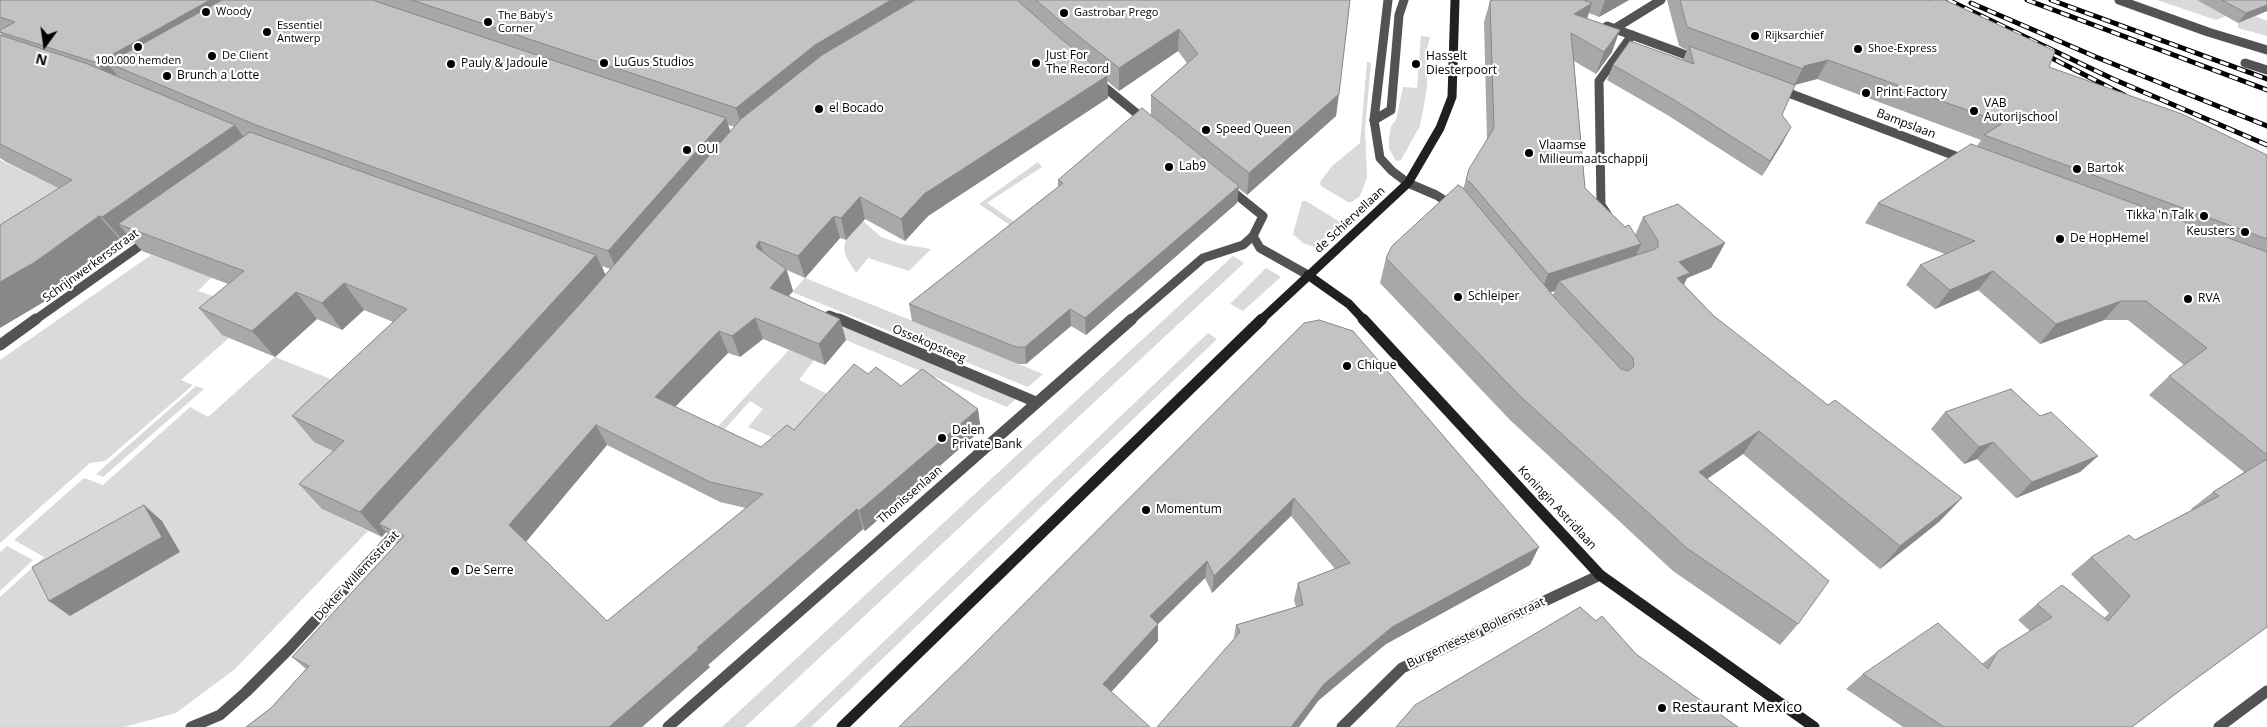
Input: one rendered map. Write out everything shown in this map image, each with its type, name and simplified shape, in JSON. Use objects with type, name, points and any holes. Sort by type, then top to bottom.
[{"type":"main road","name":"de Schiervellaan","points":[[1308,275],[1408,184],[1440,128],[1452,97],[1455,0]]},
{"type":"main road","name":"Koningin Astridlaan","points":[[1308,275],[1349,304],[1600,575],[1814,727]]},
{"type":"main road","points":[[842,727],[1308,275]]},
{"type":"street","name":"de Schiervellaan","points":[[1388,0],[1374,120],[1380,158],[1408,184]]},
{"type":"street","points":[[1374,120],[1391,110],[1398,15],[1404,0]]},
{"type":"street","points":[[1614,29],[1661,0]]},
{"type":"street","points":[[2119,0],[2208,32],[2267,50]]},
{"type":"street","points":[[1596,22],[1705,62]]},
{"type":"street","points":[[1611,220],[1601,204],[1599,81],[1632,35]]},
{"type":"street","points":[[2245,63],[2267,70]]},
{"type":"street","points":[[1087,73],[1156,129]]},
{"type":"street","name":"Bampslaan","points":[[1770,86],[1974,163]]},
{"type":"street","points":[[1218,179],[1263,216],[1253,236],[1260,248],[1308,275]]},
{"type":"street","points":[[1408,184],[1436,195],[1460,209]]},
{"type":"street","name":"Schrijnwerkersstraat","points":[[0,345],[154,236]]},
{"type":"street","name":"Thonissenlaan","points":[[668,727],[1036,402],[1203,258],[1242,245],[1253,236]]},
{"type":"street","name":"Ossekopsteeg","points":[[822,312],[1036,402]]},
{"type":"street","name":"Dokter Willemsstraat","points":[[191,727],[220,715],[246,692],[289,649],[407,521]]},
{"type":"street","name":"Burgemeester Bollenstraat","points":[[1342,727],[1402,668],[1600,575]]},
{"type":"street","points":[[2219,727],[2267,691]]},
{"type":"shaded area","points":[[2157,0],[2197,0],[2226,16],[2216,20]]},
{"type":"shaded area","points":[[2255,16],[2267,21],[2267,36],[2238,28],[2238,23]]},
{"type":"shaded area","points":[[1421,36],[1430,37],[1427,49],[1427,88],[1420,126],[1401,160],[1396,161],[1389,149],[1391,126],[1396,120],[1403,87],[1417,88]]},
{"type":"shaded area","points":[[1367,62],[1371,63],[1365,130],[1367,178],[1360,196],[1352,202],[1348,202],[1321,186],[1320,182],[1332,166],[1360,143]]},
{"type":"shaded area","points":[[0,160],[52,185],[105,204],[0,261]]},
{"type":"shaded area","points":[[1038,162],[1042,167],[987,203],[1022,227],[1023,234],[979,204]]},
{"type":"shaded area","points":[[1302,201],[1306,201],[1340,222],[1340,226],[1314,247],[1303,243],[1293,234]]},
{"type":"shaded area","points":[[863,221],[881,237],[901,244],[931,249],[909,271],[868,258],[856,273],[846,257],[844,248],[846,240]]},
{"type":"shaded area","points":[[151,255],[212,277],[198,291],[222,299],[223,335],[229,338],[181,380],[193,385],[105,461],[90,463],[0,543],[0,360]]},
{"type":"shaded area","points":[[1233,256],[1244,263],[745,727],[722,727]]},
{"type":"shaded area","points":[[1266,268],[1281,277],[1243,311],[1230,304]]},
{"type":"shaded area","points":[[805,278],[1043,374],[1028,387],[792,292]]},
{"type":"shaded area","points":[[816,315],[1017,398],[1007,407],[817,328]]},
{"type":"shaded area","points":[[1208,333],[1217,339],[811,727],[794,727]]},
{"type":"shaded area","points":[[789,350],[814,360],[799,380],[844,402],[784,442],[748,427],[763,409],[750,401],[715,440],[708,437]]},
{"type":"shaded area","points":[[275,357],[366,393],[355,462],[322,509],[368,531],[235,669],[176,713],[124,727],[0,727],[0,597],[44,557],[14,540],[84,478],[103,485],[190,407],[208,417]]},
{"type":"shaded area","points":[[196,386],[204,389],[103,477],[96,474]]},
{"type":"shaded area","points":[[7,546],[33,560],[0,591],[0,552]]},
{"type":"building","points":[[0,0],[210,0],[97,63],[0,32],[0,30],[15,22],[0,17]]},
{"type":"building","points":[[222,0],[372,0],[726,118],[608,251],[256,125],[108,63]]},
{"type":"building","points":[[412,0],[891,0],[815,45],[736,108]]},
{"type":"building","points":[[915,0],[1017,0],[1107,76],[924,194],[901,219],[860,197],[841,218],[834,216],[798,256],[759,241],[756,247],[786,269],[770,288],[840,319],[819,344],[755,318],[732,336],[719,331],[655,397],[761,447],[787,425],[794,430],[854,364],[868,374],[876,367],[901,386],[922,369],[978,409],[859,511],[857,509],[609,727],[246,727],[271,708],[309,666],[292,657],[404,536],[379,524],[581,303],[741,119],[822,55]],"holes":[[[596,425],[710,482],[763,494],[607,621],[509,525]]]},
{"type":"building","points":[[1036,0],[1350,0],[1339,94],[1249,173],[1151,95],[1198,54],[1179,29],[1119,68]]},
{"type":"building","points":[[1583,0],[1592,3],[1574,14],[1620,30],[1604,52],[1571,33],[1585,188],[1625,227],[1629,225],[1641,244],[1548,274],[1471,183],[1466,180],[1469,169],[1494,128],[1490,1]]},
{"type":"building","points":[[1680,0],[1945,0],[2055,51],[2049,67],[2182,114],[2267,155],[2267,239],[1984,135],[2003,123],[1828,60],[1804,66],[1803,69],[1687,27]]},
{"type":"building","points":[[2222,0],[2267,0],[2267,5],[2246,13]]},
{"type":"building","points":[[0,35],[85,63],[235,125],[102,217],[99,216],[35,262],[0,282],[0,225],[72,180],[0,144]]},
{"type":"building","points":[[1630,41],[1694,64],[1689,46],[1795,85],[1782,115],[1791,127],[1770,161],[1676,101],[1613,65]]},
{"type":"building","points":[[1142,108],[1239,186],[1085,318],[1070,309],[1025,347],[1016,347],[909,304],[1063,183],[1058,180]]},
{"type":"building","points":[[250,132],[596,255],[360,512],[299,484],[344,441],[292,416],[407,309],[344,283],[322,303],[296,292],[252,331],[199,308],[244,271],[118,224]]},
{"type":"building","points":[[1971,144],[2267,252],[2267,455],[2169,376],[2207,348],[2146,301],[2121,301],[2056,324],[1993,271],[1950,290],[1920,265],[1975,241],[1878,203]]},
{"type":"building","points":[[1458,185],[1463,188],[1556,299],[1621,369],[1628,371],[1634,366],[1633,358],[1559,281],[1655,249],[1658,247],[1658,241],[1643,217],[1678,204],[1725,243],[1679,262],[1690,273],[1677,278],[1714,316],[1828,405],[1835,400],[1962,498],[1900,546],[1759,431],[1699,472],[1829,581],[1798,624],[1688,549],[1520,396],[1386,258],[1392,246]]},
{"type":"building","points":[[1319,320],[1353,331],[1539,547],[1392,627],[1324,684],[1291,727],[1157,727],[1240,632],[1236,625],[1303,605],[1298,583],[1350,563],[1294,498],[1214,576],[1207,561],[1150,616],[1158,624],[1103,684],[1150,727],[899,727],[1304,323]]},
{"type":"building","points":[[2011,389],[2040,416],[2051,412],[2098,456],[2032,482],[1993,442],[1979,447],[1945,412]]},
{"type":"building","points":[[2267,459],[2267,627],[2132,727],[1944,727],[1863,674],[1938,623],[1988,669],[1998,651],[2052,617],[2037,604],[2062,585],[2108,621],[2130,596],[2091,557],[2129,535],[2135,540],[2219,496],[2213,492]]},
{"type":"building","points":[[144,505],[162,537],[49,601],[32,567]]},
{"type":"building","points":[[1580,607],[1596,621],[1602,616],[1636,654],[1738,727],[1396,727],[1415,705]]},
{"type":"railway","points":[[1948,0],[2113,79],[2267,145]]},
{"type":"railway","points":[[2027,0],[2267,90]]},
{"type":"railway","points":[[2051,0],[2267,79]]},
{"type":"railway","points":[[1971,3],[2096,57],[2267,126]]},
{"type":"railway","points":[[2040,52],[2124,95]]},
{"type":"place","name":"Woody","points":[[206,12]]},
{"type":"place","name":"Gastrobar Prego","points":[[1064,13]]},
{"type":"place","name":"The Baby's Corner","points":[[488,22]]},
{"type":"place","name":"Essentiel Antwerp","points":[[267,32]]},
{"type":"place","name":"Rijksarchief","points":[[1755,36]]},
{"type":"place","name":"100.000 hemden","points":[[138,47]]},
{"type":"place","name":"Shoe-Express","points":[[1858,49]]},
{"type":"place","name":"De Client","points":[[212,56]]},
{"type":"place","name":"LuGus Studios","points":[[604,63]]},
{"type":"place","name":"Just For The Record","points":[[1036,63]]},
{"type":"place","name":"Pauly & Jadoule","points":[[451,64]]},
{"type":"place","name":"Hasselt Diesterpoort","points":[[1416,64]]},
{"type":"place","name":"Brunch a Lotte","points":[[167,76]]},
{"type":"place","name":"Print Factory","points":[[1866,93]]},
{"type":"place","name":"el Bocado","points":[[819,109]]},
{"type":"place","name":"VAB Autorijschool","points":[[1974,111]]},
{"type":"place","name":"Speed Queen","points":[[1206,130]]},
{"type":"place","name":"OUI","points":[[687,150]]},
{"type":"place","name":"Vlaamse Milieumaatschappij","points":[[1529,153]]},
{"type":"place","name":"Lab9","points":[[1169,167]]},
{"type":"place","name":"Bartok","points":[[2077,169]]},
{"type":"place","name":"Tikka 'n Talk","points":[[2204,216]]},
{"type":"place","name":"Keusters","points":[[2245,232]]},
{"type":"place","name":"De HopHemel","points":[[2060,239]]},
{"type":"place","name":"Schleiper","points":[[1458,297]]},
{"type":"place","name":"RVA","points":[[2188,299]]},
{"type":"place","name":"Chique","points":[[1347,366]]},
{"type":"place","name":"Delen Private Bank","points":[[942,438]]},
{"type":"place","name":"Momentum","points":[[1146,510]]},
{"type":"place","name":"De Serre","points":[[455,571]]},
{"type":"place","name":"Restaurant Mexico","points":[[1662,708]]}]
